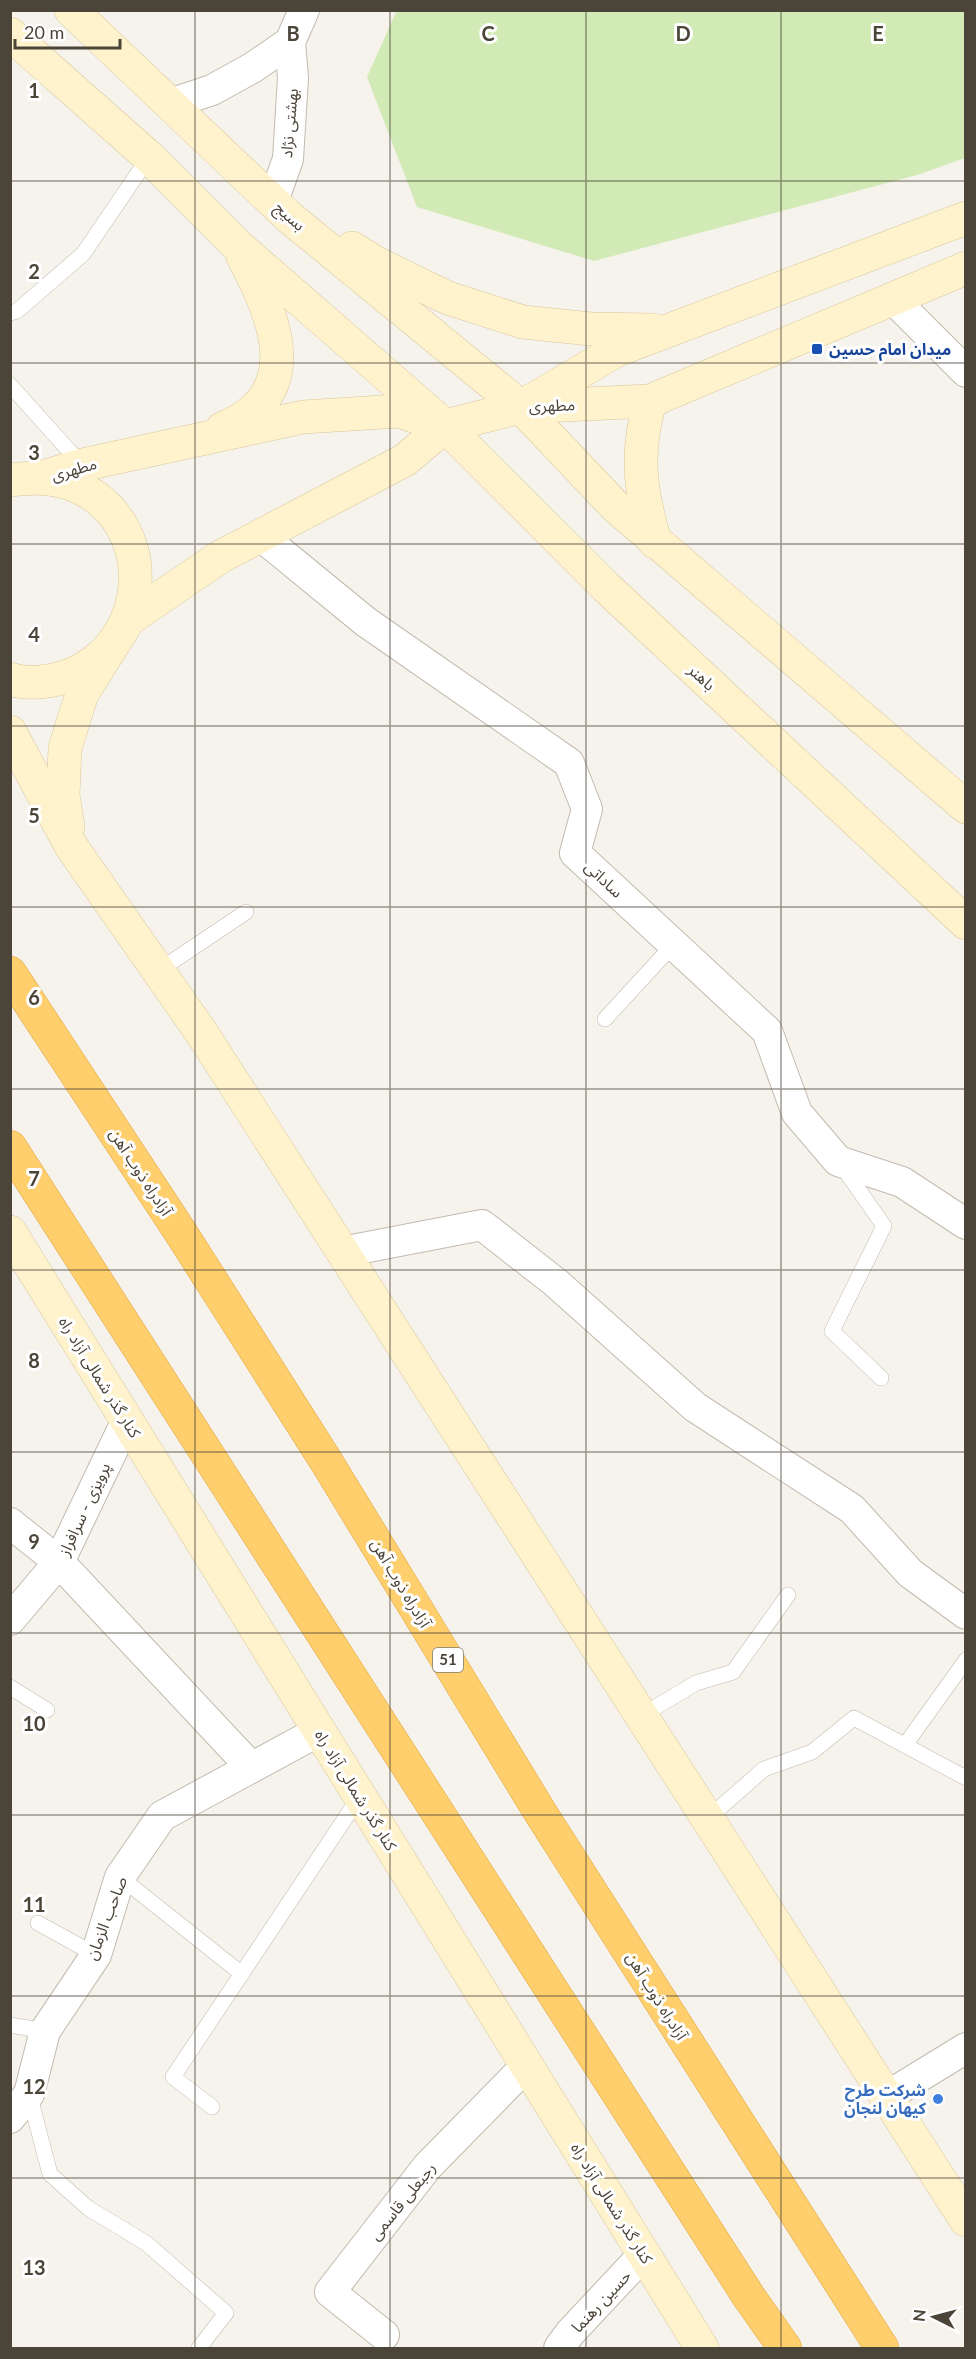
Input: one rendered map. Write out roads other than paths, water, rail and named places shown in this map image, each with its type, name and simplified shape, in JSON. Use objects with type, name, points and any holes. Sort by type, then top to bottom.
[{"type":"highway","name":"آزادراه ذوب آهن","points":[[10,973],[181,1233],[326,1461],[540,1812],[882,2349]]},
{"type":"highway","points":[[10,1147],[749,2297],[785,2349]]},
{"type":"main road","name":"بسیج","points":[[71,10],[273,201],[521,407]]},
{"type":"main road","points":[[10,34],[149,157],[237,245],[445,426]]},
{"type":"main road","points":[[273,201],[376,263],[447,298],[523,322],[591,329],[670,330]]},
{"type":"main road","name":"مطهری","points":[[521,407],[617,350],[966,218]]},
{"type":"main road","points":[[203,440],[247,415],[263,398],[274,378],[277,364],[276,340],[268,312],[237,245]]},
{"type":"main road","name":"مطهری","points":[[521,407],[650,401],[966,268]]},
{"type":"main road","points":[[650,401],[644,423],[640,456],[643,500],[656,542]]},
{"type":"main road","points":[[10,679],[50,682],[83,670],[110,648],[129,619],[220,557],[405,460],[445,426],[521,407],[615,506],[966,807]]},
{"type":"main road","name":"مطهری","points":[[43,477],[82,465],[303,417],[399,411],[445,426]]},
{"type":"main road","name":"باهنر","points":[[445,426],[606,588],[966,923]]},
{"type":"main road","points":[[10,480],[43,477],[74,485],[101,502],[122,527],[134,556],[136,588],[129,619],[82,694],[65,748],[63,795],[71,846]]},
{"type":"main road","points":[[10,732],[71,846],[201,1032],[966,2220]]},
{"type":"main road","name":"کنار گذر شمالی آزاد راه","points":[[13,1243],[127,1420],[702,2349]]},
{"type":"street","name":"بهشتی نژاد","points":[[273,201],[288,159],[293,78],[290,42],[304,10]]},
{"type":"street","points":[[170,104],[212,90],[252,68],[290,42]]},
{"type":"street","points":[[892,298],[966,372]]},
{"type":"street","name":"ساداتی","points":[[261,536],[366,622],[569,763],[587,809],[575,853],[767,1030],[797,1113],[838,1161]]},
{"type":"street","points":[[838,1161],[902,1182],[966,1224]]},
{"type":"street","points":[[342,1252],[482,1225],[555,1282],[695,1407],[852,1509],[910,1573],[966,1614]]},
{"type":"street","name":"پرویزی - سرافراز","points":[[10,1620],[59,1562],[127,1420]]},
{"type":"street","points":[[10,1523],[59,1562],[251,1767]]},
{"type":"street","name":"صاحب الزمان","points":[[10,2118],[29,2094],[45,2031],[96,1955],[120,1877],[162,1816],[319,1731]]},
{"type":"street","points":[[886,2097],[966,2048]]},
{"type":"street","name":"رجبعلی قاسمی","points":[[384,2335],[330,2292],[427,2167],[527,2065]]},
{"type":"street","name":"حسین رهنما","points":[[560,2349],[570,2333],[644,2254]]},
{"type":"lane","points":[[10,313],[17,311],[83,254],[149,157]]},
{"type":"lane","points":[[10,385],[82,465]]},
{"type":"lane","points":[[158,971],[246,912]]},
{"type":"lane","points":[[605,1018],[674,944]]},
{"type":"lane","points":[[838,1161],[884,1226],[832,1331],[881,1377]]},
{"type":"lane","points":[[641,1716],[696,1683],[733,1672],[788,1595]]},
{"type":"lane","points":[[905,1745],[966,1660]]},
{"type":"lane","points":[[10,1687],[47,1710]]},
{"type":"lane","points":[[707,1819],[764,1769],[812,1752],[854,1718],[966,1778]]},
{"type":"lane","points":[[212,2107],[173,2077],[360,1796]]},
{"type":"lane","points":[[120,1877],[242,1974]]},
{"type":"lane","points":[[38,1923],[96,1955]]},
{"type":"lane","points":[[10,2025],[45,2031]]},
{"type":"lane","points":[[29,2094],[50,2174],[88,2208],[146,2243],[226,2313],[199,2349]]},
{"type":"place","name":"میدان امام حسین","points":[[817,349]]},
{"type":"place","name":"شرکت طرح کیهان لنجان","points":[[938,2099]]}]
